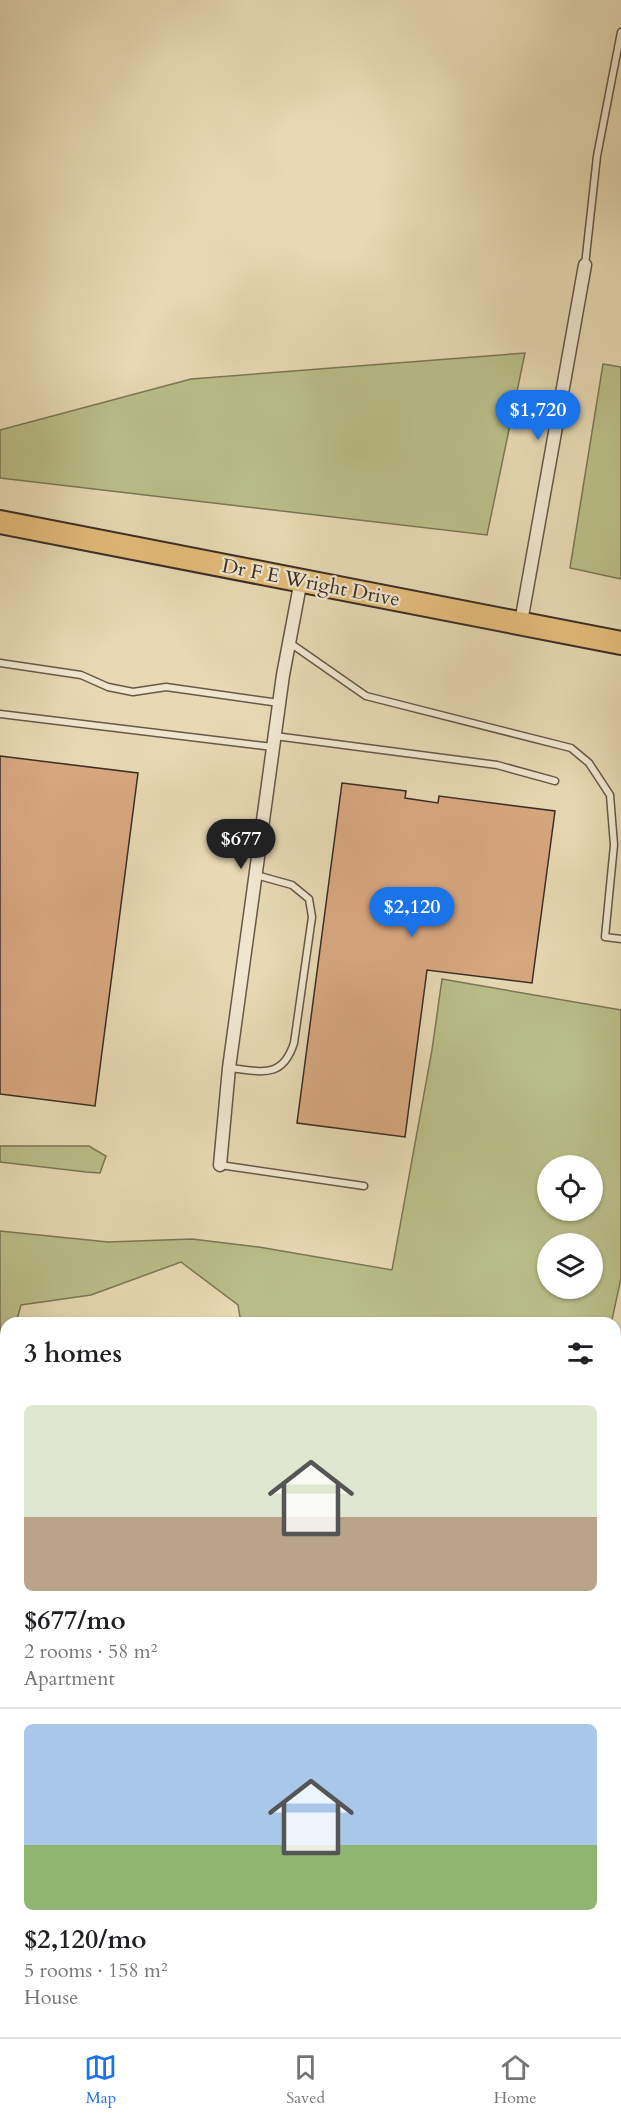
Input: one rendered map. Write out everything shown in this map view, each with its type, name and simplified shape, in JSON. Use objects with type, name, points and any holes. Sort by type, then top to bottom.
[{"type":"highway","name":"Dr F E Wright Drive","points":[[0,522],[621,643]]},
{"type":"street","points":[[521,622],[585,265]]},
{"type":"street","points":[[220,1165],[229,1068],[255,875],[279,703],[301,580]]},
{"type":"lane","points":[[585,265],[597,156],[621,32]]},
{"type":"lane","points":[[289,643],[366,696],[571,748],[589,763],[610,795],[614,845],[605,937],[621,939]]},
{"type":"lane","points":[[0,663],[81,675],[108,687],[133,692],[166,687],[279,703]]},
{"type":"lane","points":[[0,714],[497,765],[555,781]]},
{"type":"lane","points":[[229,1068],[265,1071],[280,1067],[289,1058],[298,1020],[312,917],[309,899],[292,885],[255,875]]},
{"type":"lane","points":[[220,1165],[364,1186]]},
{"type":"green space","points":[[525,353],[487,535],[0,478],[0,430],[191,379]]},
{"type":"green space","points":[[603,364],[621,367],[621,579],[570,568]]},
{"type":"green space","points":[[442,979],[621,1010],[621,1278],[613,1317],[240,1317],[238,1305],[181,1262],[91,1295],[21,1305],[18,1317],[0,1317],[0,1231],[108,1242],[192,1239],[259,1247],[392,1270],[432,1050]]},
{"type":"green space","points":[[0,1146],[89,1146],[106,1156],[100,1173],[86,1172],[0,1162]]},
{"type":"building","points":[[0,756],[138,773],[95,1106],[0,1094]]},
{"type":"building","points":[[342,783],[406,791],[405,798],[438,803],[439,796],[555,811],[532,983],[427,970],[405,1137],[297,1123]]}]
